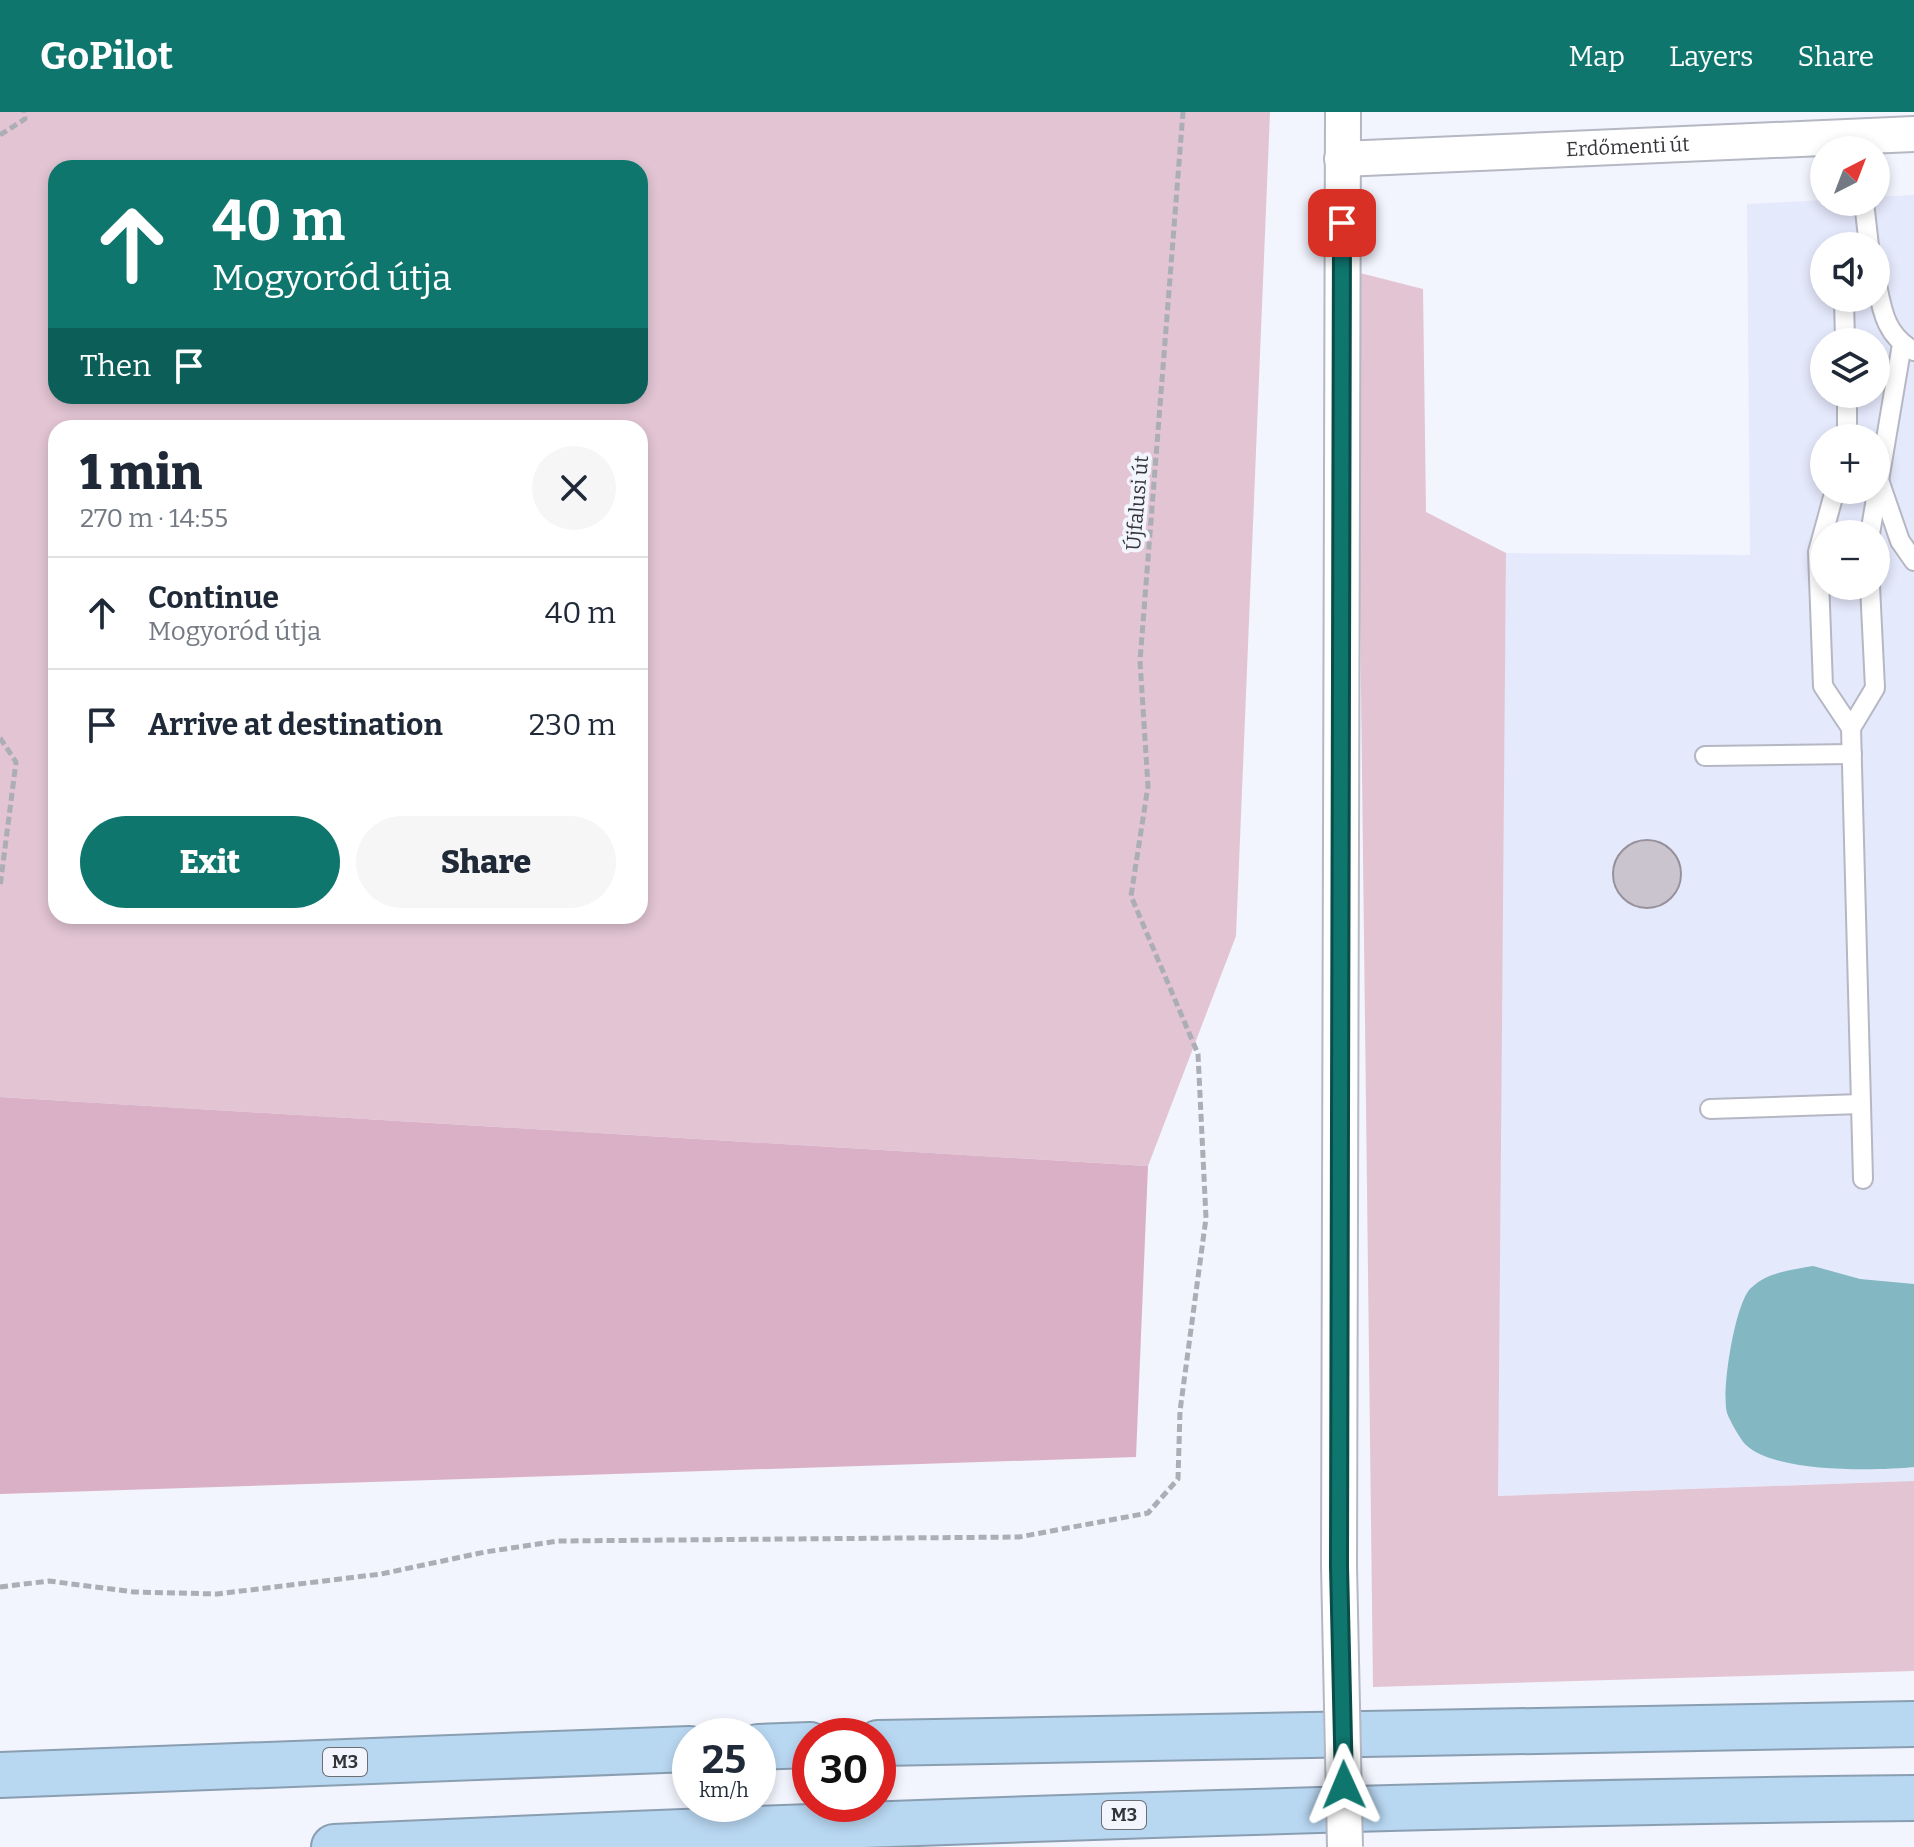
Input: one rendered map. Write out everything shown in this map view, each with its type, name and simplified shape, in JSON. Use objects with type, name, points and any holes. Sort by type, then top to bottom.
[{"type":"highway","points":[[896,1743],[1914,1724]]},
{"type":"highway","name":"M3","points":[[0,1775],[672,1750]]},
{"type":"highway","name":"M3","points":[[334,1847],[884,1822],[1634,1801],[1914,1798]]},
{"type":"street","points":[[1343,112],[1339,1566],[1345,1847]]},
{"type":"street","name":"Erdőmenti út","points":[[1890,138],[1914,134]]},
{"type":"street","name":"Erdőmenti út","points":[[1342,159],[1810,145]]},
{"type":"lane","points":[[1883,312],[1893,336],[1908,347],[1890,430]]},
{"type":"lane","points":[[1831,504],[1818,552],[1823,686],[1851,728],[1863,1179]]},
{"type":"lane","points":[[1887,504],[1900,541],[1914,561]]},
{"type":"lane","points":[[1851,728],[1875,688],[1871,600]]},
{"type":"lane","points":[[1705,756],[1852,754]]},
{"type":"lane","points":[[1710,1109],[1861,1104]]},
{"type":"path","name":"Újfalusi út","points":[[0,1587],[49,1581],[134,1592],[217,1594],[381,1574],[485,1552],[558,1541],[671,1543],[1019,1537],[1148,1513],[1178,1479],[1180,1411],[1206,1218],[1198,1054],[1131,896],[1148,786],[1140,661],[1183,112]]},
{"type":"path","points":[[0,135],[25,116]]},
{"type":"path","points":[[0,738],[16,762],[0,887]]},
{"type":"shaded area","points":[[0,112],[1270,112],[1236,936],[1148,1166],[0,1097]]},
{"type":"shaded area","points":[[1914,195],[1914,1481],[1497,1496],[1506,553],[1750,555],[1747,204],[1810,201],[1810,216],[1890,216],[1890,196]]},
{"type":"shaded area","points":[[1356,272],[1423,289],[1426,512],[1506,553],[1498,1496],[1914,1481],[1914,1671],[1373,1687]]},
{"type":"shaded area","points":[[0,1097],[1148,1166],[1136,1457],[0,1494]]},
{"type":"water","points":[[1813,1266],[1860,1279],[1914,1284],[1914,1467],[1826,1468],[1779,1461],[1746,1445],[1730,1421],[1726,1402],[1728,1368],[1735,1328],[1745,1297],[1765,1278]]},
{"type":"building","points":[[1647,840],[1671,850],[1681,874],[1671,898],[1647,908],[1623,898],[1613,874],[1623,850]]},
{"type":"route","points":[[1342,223],[1339,1566],[1344,1785]]}]
